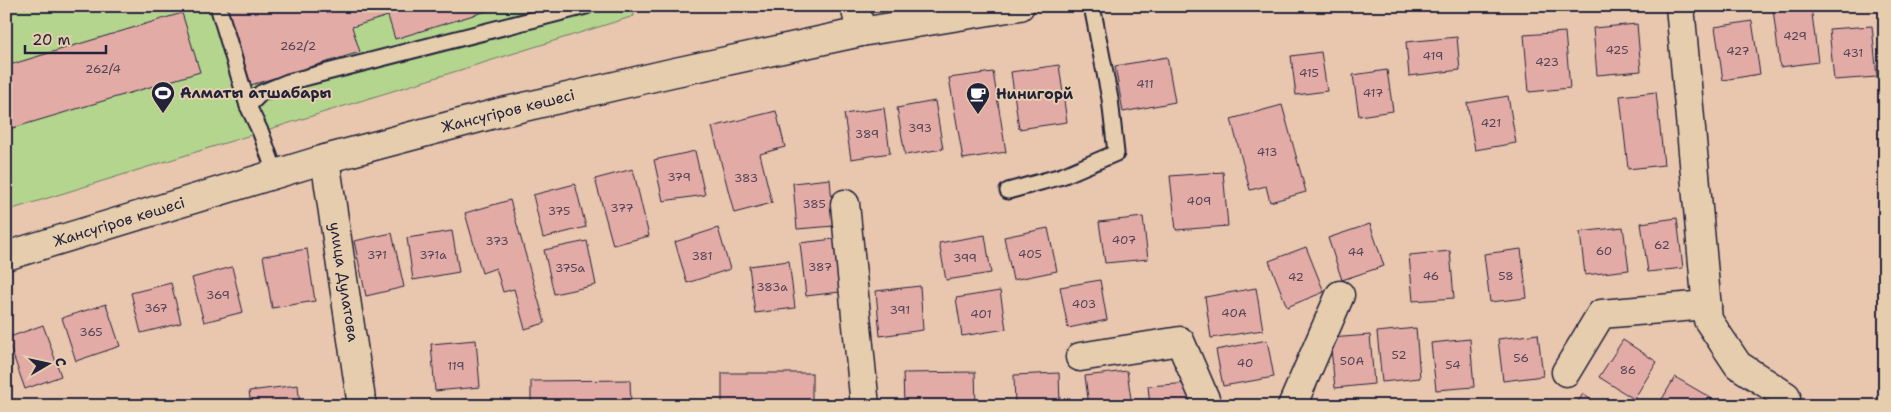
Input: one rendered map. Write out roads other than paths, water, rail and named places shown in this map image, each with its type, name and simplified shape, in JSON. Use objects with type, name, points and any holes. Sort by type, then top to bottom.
[{"type":"street","name":"Жансүгіров көшесі","points":[[6,256],[325,159],[498,113],[661,75],[858,19],[1020,6]]},
{"type":"street","points":[[1680,6],[1708,320],[1738,365],[1786,396]]},
{"type":"street","name":"улица Дулатова","points":[[325,159],[362,406]]},
{"type":"street","points":[[846,204],[865,406]]},
{"type":"street","points":[[1292,406],[1340,296]]},
{"type":"street","points":[[1566,372],[1602,314],[1707,304]]},
{"type":"street","points":[[1080,357],[1180,341],[1208,406]]},
{"type":"lane","points":[[218,6],[248,106],[261,133],[276,175]]},
{"type":"lane","points":[[248,106],[260,92],[288,82],[586,6]]},
{"type":"lane","points":[[1008,191],[1062,176],[1116,153],[1110,99],[1092,6]]},
{"type":"place","name":"Алматы атшабары","points":[[163,114]]},
{"type":"place","name":"Нинигорй","points":[[978,115]]}]
